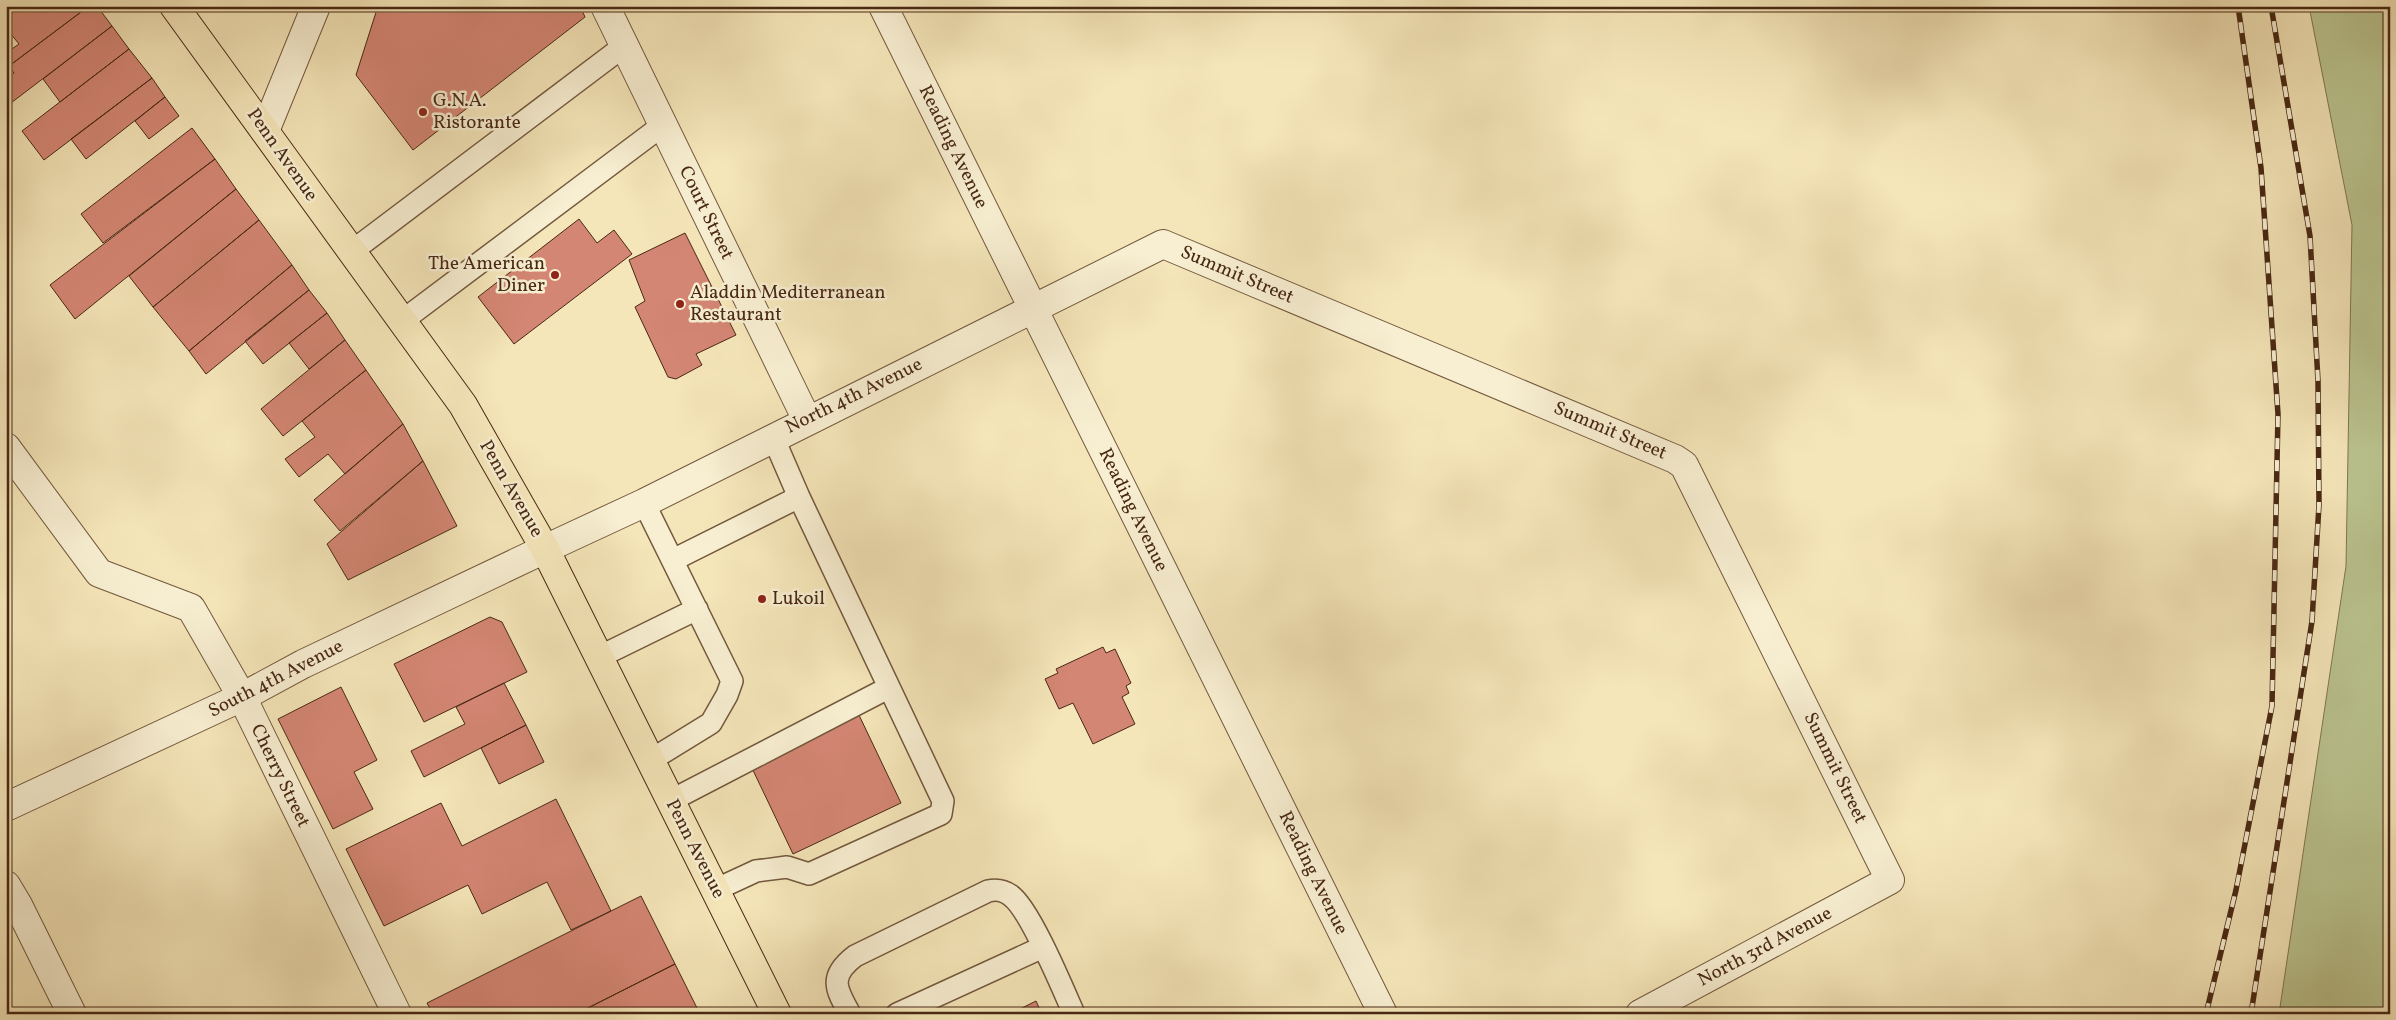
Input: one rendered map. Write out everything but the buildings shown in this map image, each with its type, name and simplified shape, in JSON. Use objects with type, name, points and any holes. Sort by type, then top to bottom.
[{"type":"main road","name":"Penn Avenue","points":[[174,6],[463,405],[545,549],[777,1014]]},
{"type":"street","points":[[265,132],[316,6]]},
{"type":"street","name":"Court Street","points":[[604,6],[807,420]]},
{"type":"street","name":"Reading Avenue","points":[[883,6],[1383,1014]]},
{"type":"street","name":"North 4th Avenue","points":[[545,549],[644,503],[1032,307],[1163,244]]},
{"type":"street","name":"Summit Street","points":[[1163,244],[1675,459],[1684,465],[1890,880]]},
{"type":"street","name":"Cherry Street","points":[[6,447],[99,573],[190,608],[242,697],[397,1014]]},
{"type":"street","name":"South 4th Avenue","points":[[6,807],[242,697],[302,664],[545,549]]},
{"type":"street","name":"North 3rd Avenue","points":[[1640,1014],[1890,880]]},
{"type":"street","points":[[6,885],[18,905],[72,1014]]},
{"type":"lane","points":[[351,252],[624,46]]},
{"type":"lane","points":[[402,321],[663,125]]},
{"type":"lane","points":[[715,890],[756,871],[787,866],[809,874],[942,814],[943,801],[888,688],[772,437]]},
{"type":"lane","points":[[673,560],[799,497]]},
{"type":"lane","points":[[644,503],[732,680],[727,696],[711,724],[650,760]]},
{"type":"lane","points":[[600,657],[697,608]]},
{"type":"lane","points":[[670,801],[888,688]]},
{"type":"lane","points":[[850,1014],[841,998],[837,981],[841,967],[856,956],[988,890],[999,889],[1012,896],[1035,929],[1074,1014]]},
{"type":"lane","points":[[897,1014],[1043,947]]},
{"type":"green space","points":[[2309,6],[2390,6],[2390,1014],[2279,1014],[2346,566],[2352,225]]},
{"type":"railway","points":[[2206,1014],[2236,890],[2272,706],[2278,414],[2261,168],[2238,6]]},
{"type":"railway","points":[[2251,1014],[2312,621],[2319,505],[2318,381],[2310,236],[2271,6]]},
{"type":"place","name":"G.N.A. Ristorante","points":[[423,112]]},
{"type":"place","name":"The American Diner","points":[[555,275]]},
{"type":"place","name":"Aladdin Mediterranean Restaurant","points":[[680,304]]},
{"type":"place","name":"Lukoil","points":[[762,599]]}]
